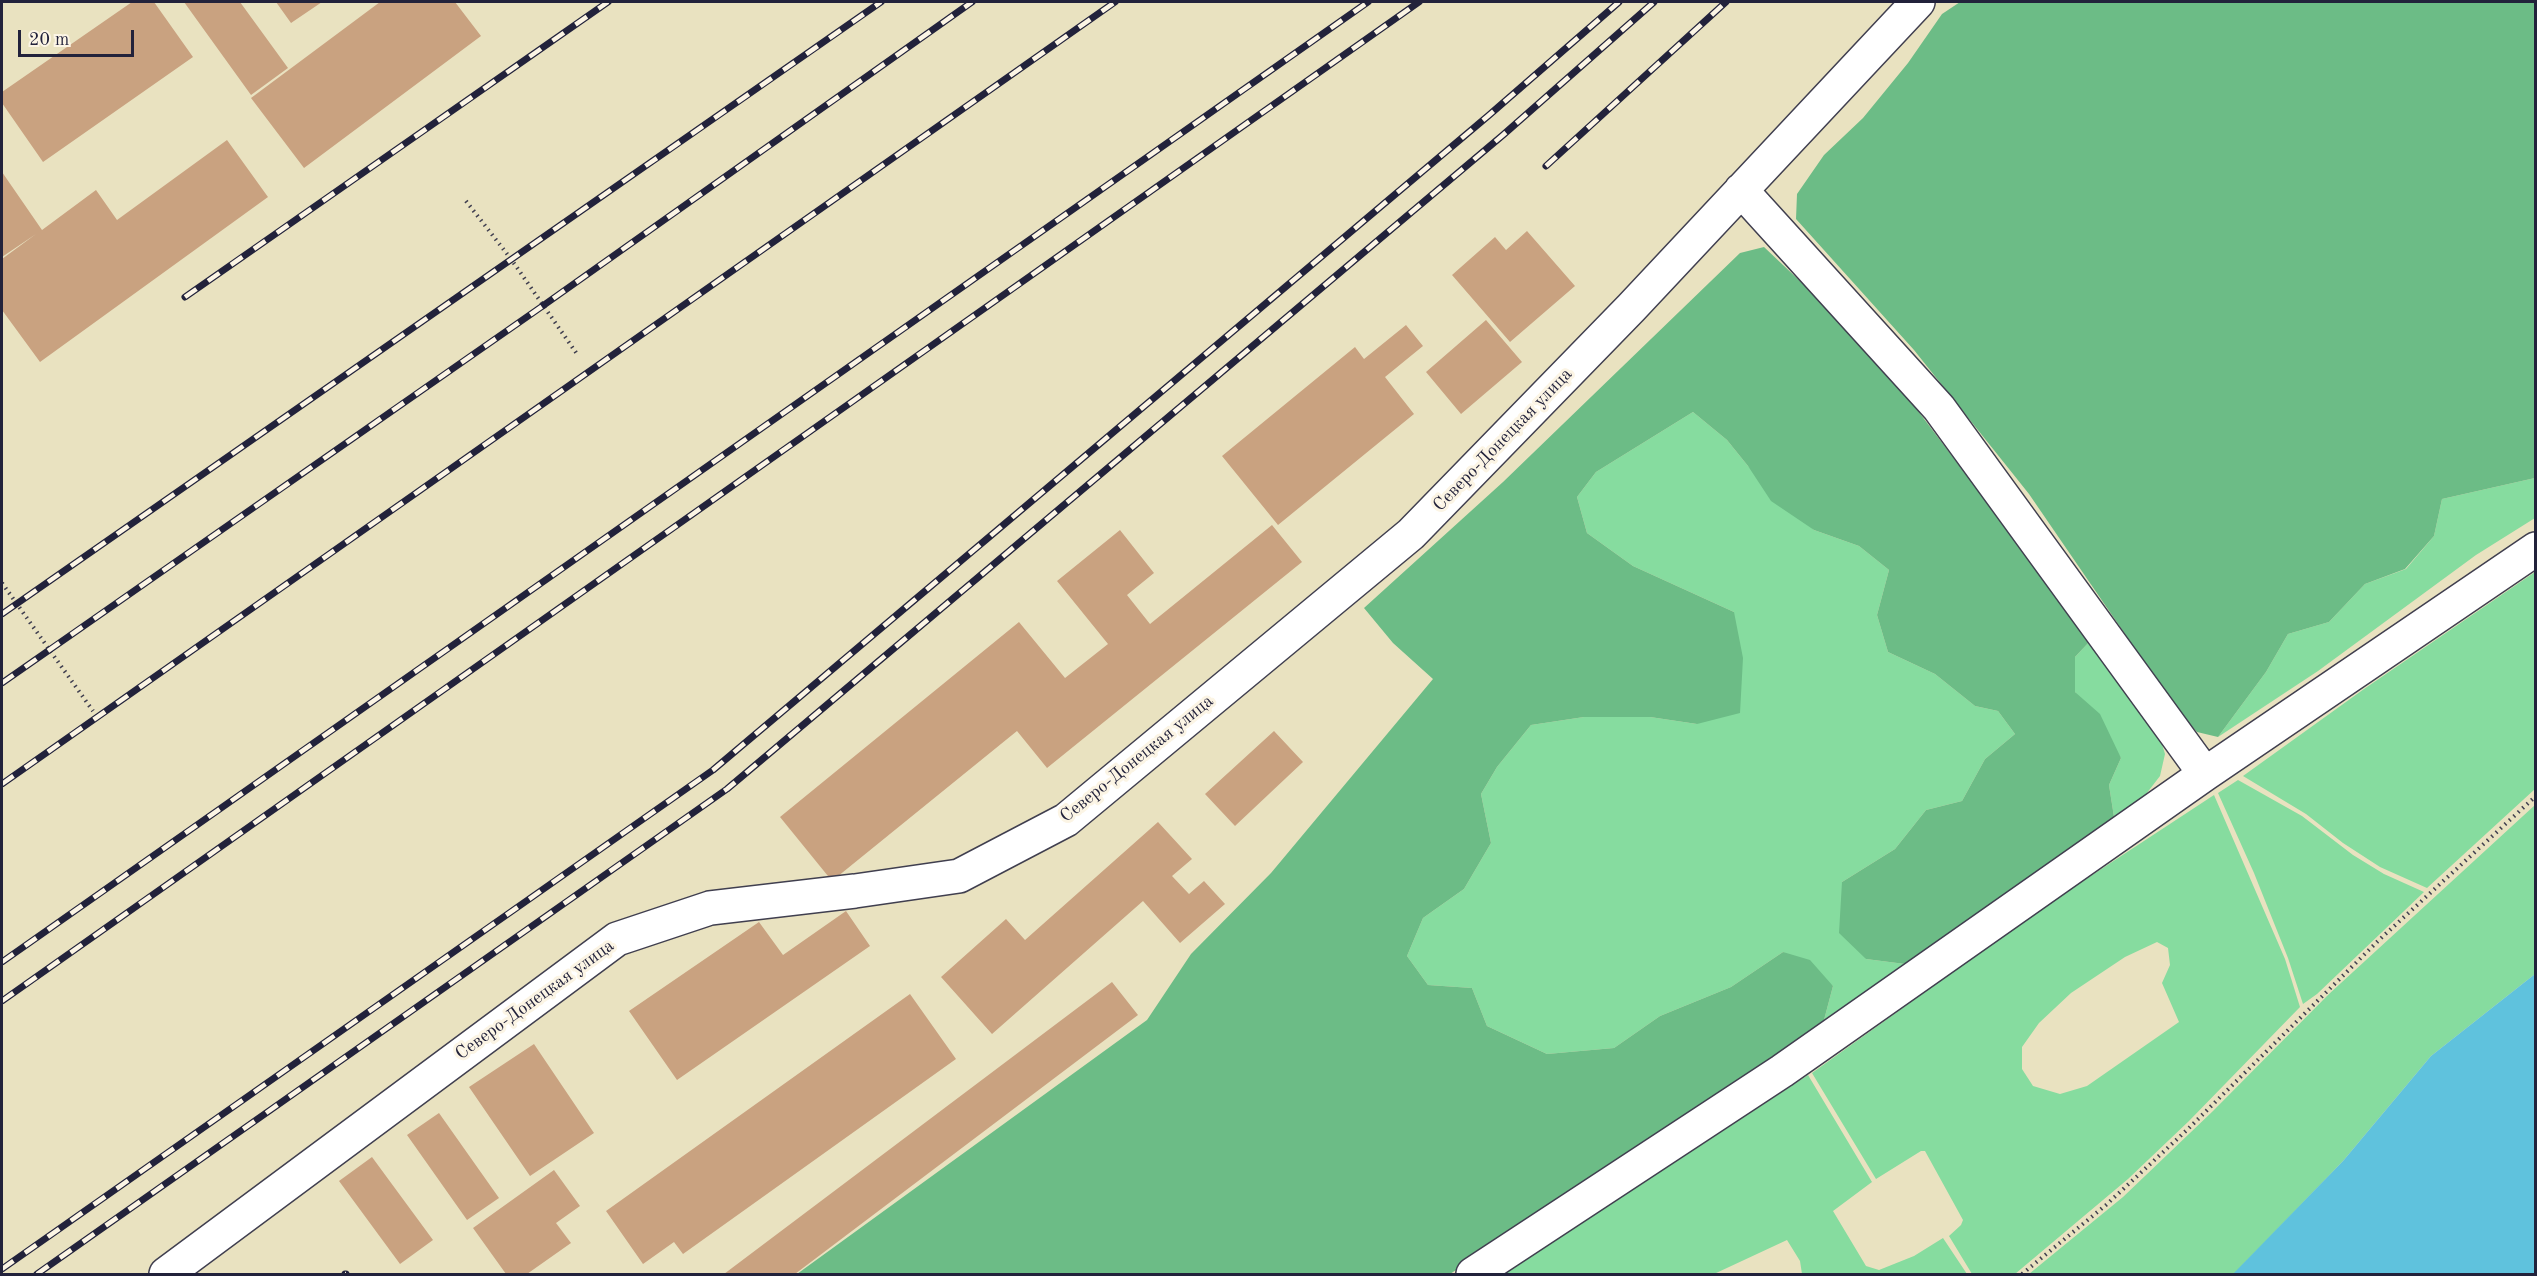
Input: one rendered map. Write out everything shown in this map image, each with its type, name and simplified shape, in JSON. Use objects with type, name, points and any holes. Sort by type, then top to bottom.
[{"type":"lane","name":"Северо-Донецкая улица","points":[[166,1275],[617,939],[710,908],[959,876],[1066,820],[1411,534],[1631,308],[1918,2]]},
{"type":"lane","points":[[1741,190],[1939,408],[2205,774]]},
{"type":"lane","points":[[1473,1275],[1782,1071],[2205,774],[2535,549]]},
{"type":"path","points":[[466,201],[511,259],[578,354]]},
{"type":"path","points":[[2,583],[93,711]]},
{"type":"path","points":[[2022,1275],[2106,1205],[2163,1152],[2379,940],[2535,796]]},
{"type":"green space","points":[[1960,2],[2535,2],[2535,478],[2442,499],[2434,536],[2405,569],[2365,584],[2329,622],[2288,634],[2266,672],[2218,737],[2197,732],[2177,710],[2029,494],[1914,350],[1796,219],[1797,194],[1824,155],[1863,118],[1908,63],[1942,14]]},
{"type":"green space","points":[[1764,247],[1821,301],[1906,395],[2091,640],[2075,657],[2075,692],[2100,714],[2121,758],[2109,785],[2114,817],[1905,964],[1866,959],[1839,933],[1842,882],[1895,849],[1926,810],[1962,801],[1985,759],[2015,734],[1998,711],[1975,706],[1935,674],[1888,652],[1877,615],[1889,570],[1859,546],[1814,530],[1771,501],[1748,466],[1727,440],[1693,412],[1596,472],[1577,497],[1587,533],[1633,566],[1734,612],[1743,658],[1740,713],[1697,724],[1650,717],[1584,717],[1531,725],[1497,767],[1481,794],[1491,843],[1464,889],[1423,918],[1407,956],[1428,985],[1472,988],[1487,1026],[1547,1054],[1614,1048],[1660,1016],[1731,987],[1783,952],[1810,960],[1833,986],[1824,1020],[1778,1056],[1450,1274],[797,1274],[1147,1020],[1191,954],[1271,873],[1433,679],[1393,643],[1364,608],[1503,482],[1740,253]]},
{"type":"green space","points":[[1693,412],[1727,440],[1748,466],[1814,530],[1859,546],[1889,570],[1877,615],[1888,652],[1935,674],[1975,706],[1998,711],[2015,734],[1985,759],[1962,801],[1926,810],[1895,849],[1842,882],[1866,959],[1905,964],[1824,1020],[1833,986],[1783,952],[1731,987],[1660,1016],[1614,1048],[1547,1054],[1487,1026],[1472,988],[1428,985],[1407,956],[1423,918],[1464,889],[1491,843],[1481,794],[1497,767],[1531,725],[1584,717],[1650,717],[1697,724],[1734,612],[1633,566],[1587,533],[1577,497],[1596,472]]},
{"type":"green space","points":[[2535,478],[2535,518],[2476,555],[2318,671],[2218,737],[2266,672],[2288,634],[2329,622],[2365,584],[2406,569],[2434,536],[2442,499]]},
{"type":"green space","points":[[2535,572],[2535,789],[2427,888],[2380,867],[2343,843],[2306,814],[2243,776],[2364,689]]},
{"type":"green space","points":[[2091,640],[2158,731],[2165,754],[2160,776],[2143,798],[2114,817],[2109,785],[2121,758],[2075,692],[2075,657]]},
{"type":"green space","points":[[2238,780],[2302,816],[2353,855],[2384,874],[2424,892],[2317,994],[2303,1004],[2288,958],[2254,873],[2218,793]]},
{"type":"green space","points":[[2214,795],[2285,959],[2300,1007],[2189,1121],[2128,1179],[2015,1274],[1972,1274],[1949,1236],[1963,1220],[1925,1151],[1921,1151],[1876,1179],[1812,1073],[2045,906]],"holes":[[[2157,942],[2168,948],[2170,965],[2162,983],[2179,1022],[2087,1086],[2060,1094],[2033,1086],[2022,1069],[2022,1047],[2039,1023],[2071,993],[2125,957]]]},
{"type":"green space","points":[[2535,805],[2535,974],[2431,1056],[2343,1161],[2234,1274],[2029,1274],[2123,1197],[2213,1111],[2329,994]]},
{"type":"green space","points":[[1808,1075],[1872,1182],[1833,1211],[1866,1266],[1879,1270],[1914,1256],[1943,1238],[1967,1274],[1802,1274],[1800,1261],[1787,1240],[1714,1274],[1504,1274]]},
{"type":"water","points":[[2535,974],[2535,1274],[2233,1274],[2343,1161],[2431,1056]]},
{"type":"building","points":[[132,2],[154,2],[193,57],[43,162],[2,103],[2,92]]},
{"type":"building","points":[[184,2],[240,2],[288,68],[251,95]]},
{"type":"building","points":[[276,2],[322,2],[291,23]]},
{"type":"building","points":[[380,2],[455,2],[481,36],[304,168],[251,98]]},
{"type":"building","points":[[227,140],[268,197],[40,362],[2,310],[2,259],[36,234],[2,257],[2,172],[42,230],[96,190],[117,220]]},
{"type":"building","points":[[1527,231],[1575,286],[1510,342],[1452,275],[1495,237],[1506,250]]},
{"type":"building","points":[[1486,320],[1522,362],[1461,414],[1426,372]]},
{"type":"building","points":[[1406,325],[1423,346],[1385,377],[1414,414],[1278,525],[1222,456],[1355,347],[1364,359]]},
{"type":"building","points":[[1272,525],[1302,562],[1047,768],[1017,731],[832,881],[780,817],[1019,622],[1065,678],[1108,644],[1057,581],[1120,530],[1154,573],[1127,595],[1150,624]]},
{"type":"building","points":[[1274,731],[1303,762],[1235,826],[1205,794]]},
{"type":"building","points":[[1158,822],[1192,859],[1172,876],[1189,894],[1204,881],[1225,904],[1180,943],[1143,901],[992,1034],[941,977],[1006,919],[1025,940]]},
{"type":"building","points":[[846,911],[870,946],[677,1080],[629,1011],[759,922],[783,955]]},
{"type":"building","points":[[1112,982],[1138,1015],[795,1274],[724,1274]]},
{"type":"building","points":[[910,994],[956,1059],[683,1254],[674,1242],[643,1264],[606,1211]]},
{"type":"building","points":[[534,1044],[594,1133],[530,1176],[469,1087]]},
{"type":"building","points":[[439,1113],[499,1198],[467,1220],[407,1135]]},
{"type":"building","points":[[372,1157],[433,1240],[400,1264],[339,1181]]},
{"type":"building","points":[[554,1170],[580,1206],[556,1223],[571,1243],[527,1274],[506,1274],[473,1228]]},
{"type":"railway","points":[[185,297],[608,2]]},
{"type":"railway","points":[[2,614],[881,2]]},
{"type":"railway","points":[[2,683],[544,305],[972,2]]},
{"type":"railway","points":[[2,784],[1115,2]]},
{"type":"railway","points":[[2,962],[1368,2]]},
{"type":"railway","points":[[2,1001],[1419,2]]},
{"type":"railway","points":[[2,1269],[713,770],[1488,116],[1619,2]]},
{"type":"railway","points":[[37,1274],[727,789],[1503,135],[1654,2]]},
{"type":"railway","points":[[1546,166],[1726,2]]}]
